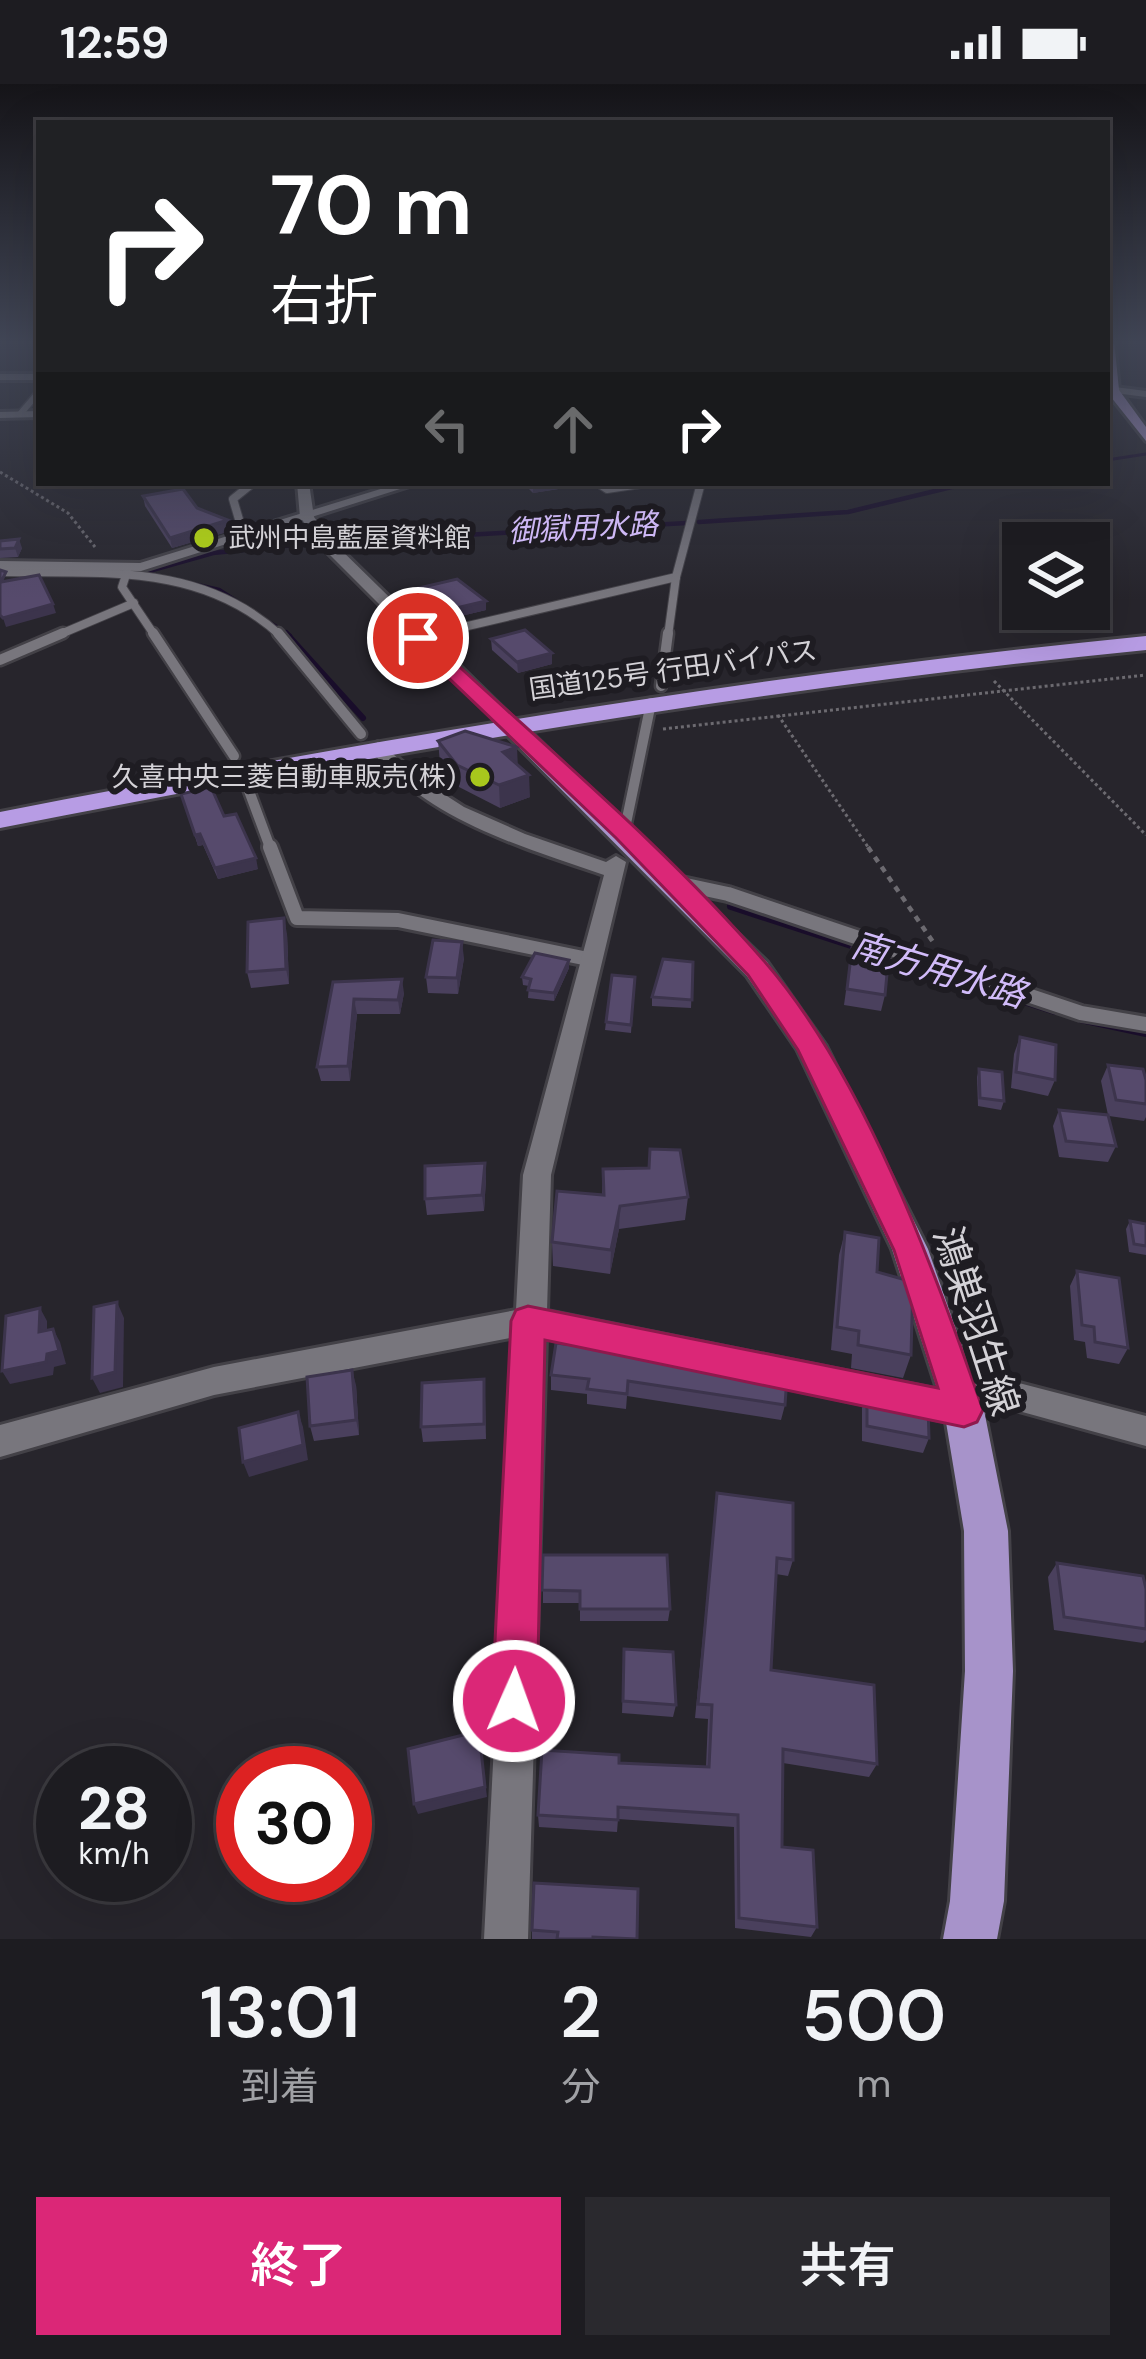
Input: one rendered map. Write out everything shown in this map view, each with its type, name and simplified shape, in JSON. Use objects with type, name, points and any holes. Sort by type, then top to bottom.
[{"type":"highway","name":"国道125号 行田バイパス","points":[[0,804],[656,694],[1146,629]]},
{"type":"highway","name":"国道125号 行田バイパス","points":[[656,694],[1146,643]]},
{"type":"highway","name":"国道125号 行田バイパス","points":[[0,820],[238,764]]},
{"type":"main road","name":"鴻巣羽生線","points":[[503,718],[618,856],[672,882],[757,969],[811,1046],[910,1250],[959,1395],[986,1531],[989,1671],[977,1901],[970,1939]]},
{"type":"street","points":[[303,486],[308,518],[418,638],[503,718]]},
{"type":"street","points":[[0,568],[105,568],[127,573],[404,486]]},
{"type":"street","points":[[369,741],[404,778],[454,812],[618,856],[537,1175],[506,1939]]},
{"type":"street","points":[[0,1442],[214,1381],[528,1321],[1146,1431]]},
{"type":"lane","points":[[243,533],[233,499],[249,486]]},
{"type":"lane","points":[[618,856],[656,694],[676,577],[700,486]]},
{"type":"lane","points":[[0,568],[127,573],[199,586],[247,608],[325,687],[369,741]]},
{"type":"lane","points":[[127,573],[122,586],[238,764],[297,918],[398,920],[593,960]]},
{"type":"lane","points":[[418,638],[676,577]]},
{"type":"lane","points":[[0,660],[134,603]]},
{"type":"lane","points":[[672,882],[728,894],[1082,1013],[1146,1024]]},
{"type":"path","points":[[0,472],[68,513],[91,537],[105,568]]},
{"type":"path","points":[[974,660],[1146,835]]},
{"type":"path","points":[[646,730],[1146,675]]},
{"type":"path","points":[[778,715],[933,942],[943,970]]},
{"type":"building","points":[[183,489],[197,508],[228,520],[170,538],[143,496]]},
{"type":"building","points":[[19,539],[15,548],[0,549],[0,541]]},
{"type":"building","points":[[0,570],[6,572],[1,582],[39,575],[53,604],[3,618]]},
{"type":"building","points":[[457,579],[486,601],[435,613],[410,590]]},
{"type":"building","points":[[525,630],[552,653],[517,662],[491,639]]},
{"type":"building","points":[[465,731],[517,747],[503,752],[529,775],[499,785],[457,765],[438,741]]},
{"type":"building","points":[[211,787],[224,816],[236,814],[256,858],[215,868],[200,834],[195,835],[181,794]]},
{"type":"building","points":[[284,918],[286,969],[247,972],[248,922]]},
{"type":"building","points":[[433,940],[462,942],[457,978],[426,977]]},
{"type":"building","points":[[852,948],[889,953],[885,995],[847,989]]},
{"type":"building","points":[[535,953],[569,960],[554,993],[528,990],[531,979],[522,977]]},
{"type":"building","points":[[663,959],[693,962],[692,1000],[652,997]]},
{"type":"building","points":[[612,975],[635,977],[631,1025],[606,1022]]},
{"type":"building","points":[[402,979],[398,1000],[354,999],[348,1066],[317,1067],[333,982]]},
{"type":"building","points":[[1020,1037],[1056,1045],[1055,1080],[1016,1072]]},
{"type":"building","points":[[1108,1065],[1143,1069],[1146,1104],[1116,1100]]},
{"type":"building","points":[[979,1069],[1002,1072],[1004,1101],[980,1098]]},
{"type":"building","points":[[1059,1110],[1108,1115],[1116,1146],[1066,1141]]},
{"type":"building","points":[[650,1149],[680,1150],[688,1197],[620,1206],[611,1250],[552,1242],[557,1191],[604,1195],[603,1169],[649,1168]]},
{"type":"building","points":[[485,1163],[482,1195],[425,1199],[425,1166]]},
{"type":"building","points":[[1130,1221],[1146,1224],[1146,1246],[1134,1244]]},
{"type":"building","points":[[845,1232],[879,1238],[877,1272],[913,1282],[911,1355],[858,1345],[859,1331],[837,1327]]},
{"type":"building","points":[[1077,1271],[1119,1278],[1128,1348],[1095,1342],[1094,1327],[1082,1325]]},
{"type":"building","points":[[117,1302],[115,1372],[92,1378],[94,1307]]},
{"type":"building","points":[[40,1308],[39,1332],[53,1329],[59,1351],[47,1354],[46,1362],[2,1371],[6,1316]]},
{"type":"building","points":[[556,1343],[694,1359],[787,1377],[785,1405],[628,1381],[627,1394],[587,1389],[589,1379],[551,1375]]},
{"type":"building","points":[[352,1370],[356,1420],[310,1426],[307,1377]]},
{"type":"building","points":[[484,1379],[484,1424],[421,1427],[422,1383]]},
{"type":"building","points":[[867,1393],[928,1406],[929,1438],[867,1426]]},
{"type":"building","points":[[298,1412],[303,1445],[243,1462],[239,1428]]},
{"type":"building","points":[[717,1493],[793,1503],[793,1560],[777,1558],[771,1670],[874,1685],[877,1764],[783,1749],[782,1847],[813,1850],[817,1927],[739,1918],[738,1815],[618,1807],[618,1820],[538,1815],[542,1750],[619,1755],[619,1763],[709,1767],[712,1705],[698,1704]]},
{"type":"building","points":[[543,1555],[667,1555],[670,1609],[580,1609],[580,1591],[542,1590]]},
{"type":"building","points":[[1057,1563],[1143,1576],[1146,1629],[1064,1617]]},
{"type":"building","points":[[624,1649],[673,1652],[676,1705],[623,1701]]},
{"type":"building","points":[[479,1731],[485,1787],[414,1804],[408,1749]]},
{"type":"building","points":[[534,1883],[638,1889],[637,1939],[557,1939],[558,1932],[532,1930]]},
{"type":"waterway","name":"御獄用水路","points":[[1110,460],[1146,454]]},
{"type":"waterway","name":"御獄用水路","points":[[699,522],[848,512],[956,486]]},
{"type":"waterway","name":"御獄用水路","points":[[336,542],[687,523]]},
{"type":"waterway","name":"御獄用水路","points":[[149,571],[213,553],[314,543]]},
{"type":"waterway","points":[[149,574],[219,590],[287,634]]},
{"type":"waterway","name":"南方用水路","points":[[287,634],[363,718]]},
{"type":"waterway","name":"南方用水路","points":[[731,906],[1055,1011]]},
{"type":"waterway","name":"南方用水路","points":[[1081,1019],[1146,1033]]},
{"type":"place","name":"武州中島藍屋資料館","points":[[204,538]]},
{"type":"place","name":"久喜中央三菱自動車販売(株)","points":[[480,777]]},
{"type":"route","points":[[418,638],[624,833],[757,969],[811,1046],[910,1250],[964,1410],[528,1321],[514,1701]]}]
